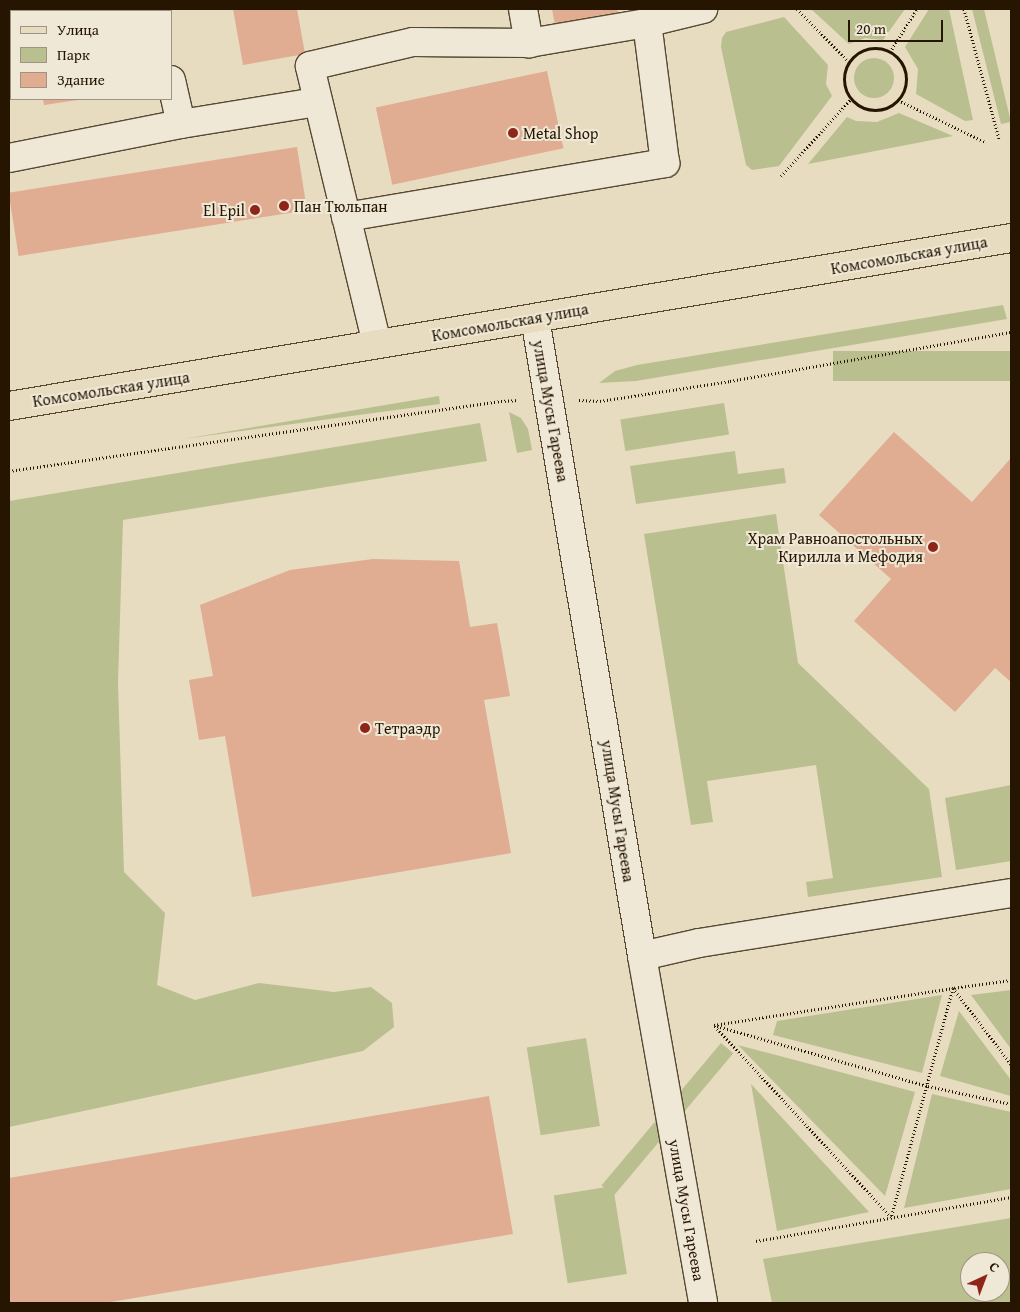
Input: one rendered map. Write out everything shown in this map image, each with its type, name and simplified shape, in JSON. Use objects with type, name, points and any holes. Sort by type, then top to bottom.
[{"type":"main road","name":"Комсомольская улица","points":[[9,406],[1011,238]]},
{"type":"street","points":[[523,9],[529,43]]},
{"type":"street","points":[[377,344],[317,102],[310,66],[413,42],[529,43],[647,22],[703,9]]},
{"type":"street","points":[[346,217],[665,163],[647,22]]},
{"type":"street","points":[[172,84],[181,124]]},
{"type":"street","points":[[9,158],[181,124],[317,102]]},
{"type":"street","name":"улица Мусы Гареева","points":[[535,318],[642,956],[703,1303]]},
{"type":"street","points":[[642,956],[699,943],[1011,893]]},
{"type":"path","points":[[797,9],[849,62]]},
{"type":"path","points":[[890,52],[917,9]]},
{"type":"path","points":[[964,9],[999,139]]},
{"type":"path","points":[[872,48],[881,48],[890,52],[897,58],[906,75],[906,84],[898,100],[883,110],[874,110],[858,105],[851,98],[844,81],[849,62],[855,55],[872,48]]},
{"type":"path","points":[[781,176],[851,98]]},
{"type":"path","points":[[898,100],[985,142]]},
{"type":"path","points":[[9,471],[501,401],[600,401],[730,381],[1011,332]]},
{"type":"path","points":[[714,1025],[1011,980]]},
{"type":"path","points":[[953,988],[1011,1064]]},
{"type":"path","points":[[891,1217],[953,988]]},
{"type":"path","points":[[714,1025],[928,1086],[1011,1104]]},
{"type":"path","points":[[714,1025],[891,1217]]},
{"type":"path","points":[[756,1241],[1011,1197]]},
{"type":"green space","points":[[811,9],[905,9],[883,40],[865,38],[849,44]]},
{"type":"green space","points":[[929,9],[949,9],[973,120],[965,121],[916,94],[918,69],[905,47]]},
{"type":"green space","points":[[972,9],[984,9],[1011,122],[1001,124]]},
{"type":"green space","points":[[784,17],[828,65],[826,84],[832,96],[779,166],[752,170],[746,165],[721,47],[722,38],[726,32]]},
{"type":"green space","points":[[874,58],[888,64],[894,78],[888,92],[874,98],[860,92],[854,78],[860,64]]},
{"type":"green space","points":[[899,113],[953,136],[808,164],[847,117],[856,121],[877,122]]},
{"type":"green space","points":[[1003,305],[1007,319],[636,381],[599,383],[615,371],[637,365]]},
{"type":"green space","points":[[833,351],[1011,351],[1011,381],[833,381]]},
{"type":"green space","points":[[439,396],[440,404],[183,439]]},
{"type":"green space","points":[[724,403],[729,435],[625,451],[620,419]]},
{"type":"green space","points":[[509,412],[521,418],[528,429],[532,450],[517,453]]},
{"type":"green space","points":[[480,423],[487,461],[123,520],[118,683],[124,872],[165,913],[157,985],[195,1000],[259,983],[334,992],[371,987],[392,1003],[394,1027],[363,1051],[9,1127],[9,501]]},
{"type":"green space","points":[[735,451],[738,474],[784,468],[786,483],[636,504],[630,466]]},
{"type":"green space","points":[[776,514],[798,663],[929,789],[942,877],[808,897],[806,882],[833,878],[816,765],[707,781],[713,822],[691,825],[644,534]]},
{"type":"green space","points":[[1011,785],[1011,861],[956,870],[945,798]]},
{"type":"green space","points":[[1011,990],[1011,1049],[971,995]]},
{"type":"green space","points":[[942,995],[922,1073],[773,1035],[777,1021]]},
{"type":"green space","points":[[959,1011],[1011,1080],[1011,1096],[940,1076]]},
{"type":"green space","points":[[586,1038],[600,1126],[541,1135],[527,1047]]},
{"type":"green space","points":[[721,1043],[733,1053],[614,1196],[601,1185]]},
{"type":"green space","points":[[738,1045],[915,1092],[885,1196]]},
{"type":"green space","points":[[751,1084],[869,1212],[777,1231]]},
{"type":"green space","points":[[932,1094],[1011,1112],[1011,1189],[904,1208]]},
{"type":"green space","points":[[613,1186],[627,1274],[568,1283],[554,1195]]},
{"type":"green space","points":[[1011,1218],[1011,1303],[772,1303],[763,1259]]},
{"type":"building","points":[[28,9],[111,9],[111,10]]},
{"type":"building","points":[[233,9],[297,9],[305,54],[243,65]]},
{"type":"building","points":[[552,9],[617,9],[618,13],[555,25]]},
{"type":"building","points":[[547,71],[563,148],[392,185],[376,107]]},
{"type":"building","points":[[43,100],[78,100],[44,105]]},
{"type":"building","points":[[297,147],[307,210],[19,256],[9,193]]},
{"type":"building","name":"Храм Равноапостольных Кирилла и Мефодия","points":[[894,432],[972,502],[1011,458],[1011,682],[995,668],[955,712],[854,621],[891,579],[819,515]]},
{"type":"building","points":[[373,559],[459,561],[470,627],[497,623],[510,696],[484,700],[511,853],[252,897],[225,736],[199,740],[189,680],[213,676],[200,605],[290,570]]},
{"type":"building","points":[[489,1096],[513,1234],[105,1303],[9,1303],[9,1178]]},
{"type":"place","name":"Metal Shop","points":[[513,133]]},
{"type":"place","name":"Пан Тюльпан","points":[[284,206]]},
{"type":"place","name":"El Epil","points":[[255,210]]},
{"type":"place","name":"Храм Равноапостольных Кирилла и Мефодия","points":[[933,547]]},
{"type":"place","name":"Тетраэдр","points":[[365,728]]}]
